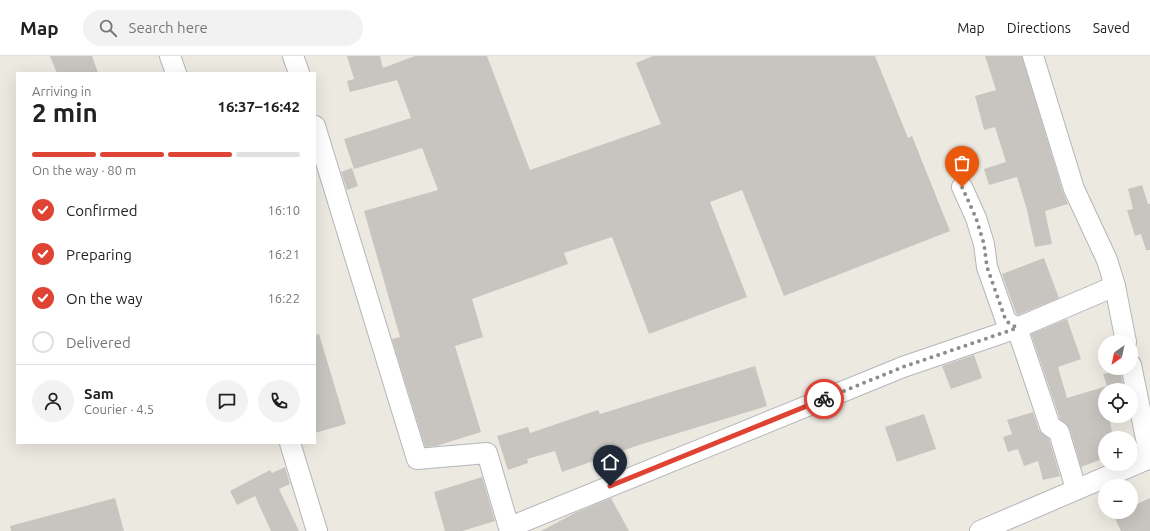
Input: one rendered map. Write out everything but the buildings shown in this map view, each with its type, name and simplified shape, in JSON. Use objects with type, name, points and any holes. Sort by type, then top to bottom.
[{"type":"street","points":[[170,56],[176,72]]},
{"type":"street","points":[[293,56],[299,72]]},
{"type":"street","points":[[1034,56],[1074,189],[1107,260],[1115,286],[1125,335]]},
{"type":"street","points":[[316,129],[417,458],[487,453],[510,529],[903,367],[1017,328],[1115,286]]},
{"type":"street","points":[[962,187],[976,218],[984,244],[987,267],[1006,321],[1017,328],[1050,426],[1059,432],[1076,489]]},
{"type":"street","points":[[980,531],[1150,458],[1147,422],[1134,375]]},
{"type":"street","points":[[290,444],[317,531]]},
{"type":"way so far","points":[[824,399],[903,367],[1017,328],[1006,321],[987,267],[984,244],[976,218],[962,187]]},
{"type":"route","points":[[610,486],[824,399]]}]
